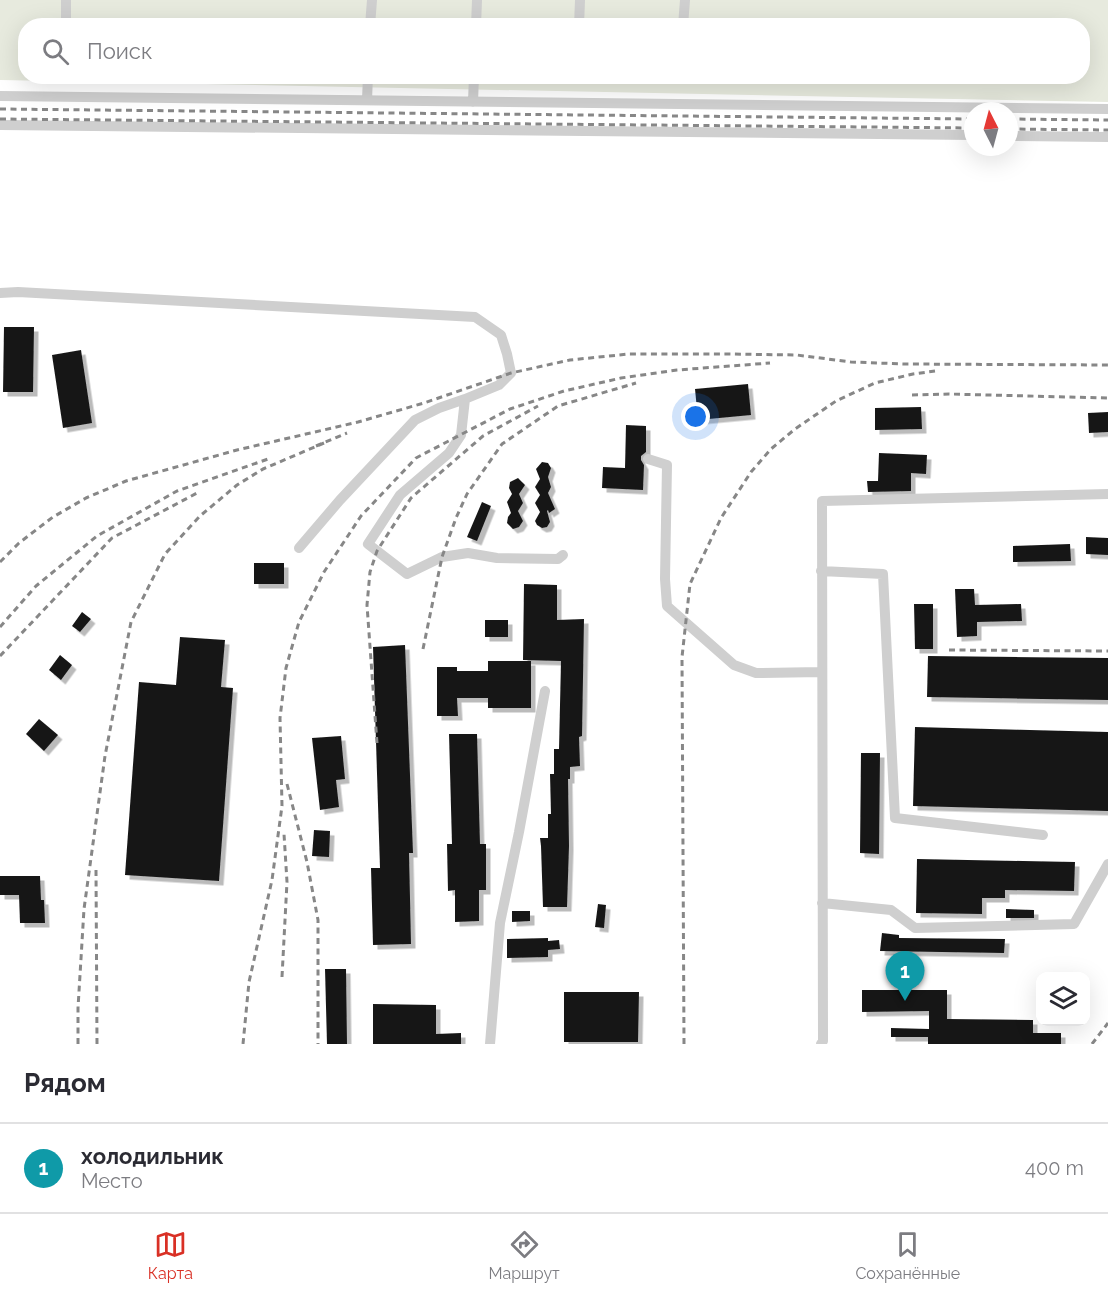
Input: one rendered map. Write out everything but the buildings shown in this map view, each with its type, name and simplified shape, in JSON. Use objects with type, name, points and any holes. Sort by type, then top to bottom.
[{"type":"lane","points":[[66,0],[66,18]]},
{"type":"lane","points":[[371,18],[372,0]]},
{"type":"lane","points":[[476,18],[477,0]]},
{"type":"lane","points":[[579,18],[580,0]]},
{"type":"lane","points":[[684,18],[685,0]]},
{"type":"lane","points":[[367,100],[368,84]]},
{"type":"lane","points":[[473,102],[474,84]]},
{"type":"lane","points":[[0,96],[1108,109]]},
{"type":"lane","points":[[0,125],[964,135]]},
{"type":"lane","points":[[1018,136],[1108,137]]},
{"type":"lane","points":[[0,293],[18,292],[476,317],[501,336],[510,373],[499,385],[439,408],[415,420],[340,500],[299,549]]},
{"type":"lane","points":[[465,399],[461,435],[449,453],[400,495],[368,544],[407,574],[442,557],[468,553],[497,558],[558,559],[563,555]]},
{"type":"lane","points":[[648,459],[667,465],[665,579],[667,606],[734,665],[756,673],[821,672]]},
{"type":"lane","points":[[821,1044],[823,1041],[822,501],[1108,494]]},
{"type":"lane","points":[[821,572],[883,574],[895,818],[1043,835]]},
{"type":"lane","points":[[490,1044],[500,923],[545,691]]},
{"type":"lane","points":[[822,903],[891,910],[915,927],[1074,924],[1108,864]]},
{"type":"shaded area","points":[[0,0],[1108,0],[1108,102],[201,84],[1090,84],[1090,18],[18,18],[18,80],[0,80]]},
{"type":"railway","points":[[0,109],[964,119]]},
{"type":"railway","points":[[0,119],[964,128]]},
{"type":"railway","points":[[1018,119],[1108,120]]},
{"type":"railway","points":[[1018,129],[1108,130]]},
{"type":"railway","points":[[0,562],[19,543],[53,517],[86,498],[126,481],[237,450],[358,422],[424,403],[511,373],[570,360],[629,354],[729,354],[797,355],[851,362],[905,364],[1108,365]]},
{"type":"railway","points":[[243,1044],[249,982],[272,880],[282,806],[280,718],[286,668],[299,622],[324,572],[361,516],[416,458],[510,409],[564,391],[621,378],[677,370],[770,363]]},
{"type":"railway","points":[[684,1044],[682,657],[690,584],[721,518],[751,472],[771,449],[795,429],[836,401],[875,383],[935,371]]},
{"type":"railway","points":[[423,649],[442,557],[456,518],[467,494],[502,444],[558,406],[636,383]]},
{"type":"railway","points":[[912,395],[1108,398]]},
{"type":"railway","points":[[377,743],[367,605],[370,572],[377,551],[411,498],[483,436],[538,406]]},
{"type":"railway","points":[[316,446],[347,433]]},
{"type":"railway","points":[[78,1044],[84,909],[105,756],[131,622],[165,554],[200,516],[237,485],[263,469],[324,443]]},
{"type":"railway","points":[[0,627],[36,586],[97,536],[177,491],[268,459]]},
{"type":"railway","points":[[0,656],[112,538],[199,492]]},
{"type":"railway","points":[[949,650],[1108,651]]},
{"type":"railway","points":[[287,784],[307,862],[318,920],[318,1044]]},
{"type":"railway","points":[[282,977],[287,882],[284,834]]},
{"type":"railway","points":[[96,870],[97,1044]]},
{"type":"railway","points":[[1092,1044],[1108,1023]]},
{"type":"place","name":"холодильник","points":[[905,1001]]}]
